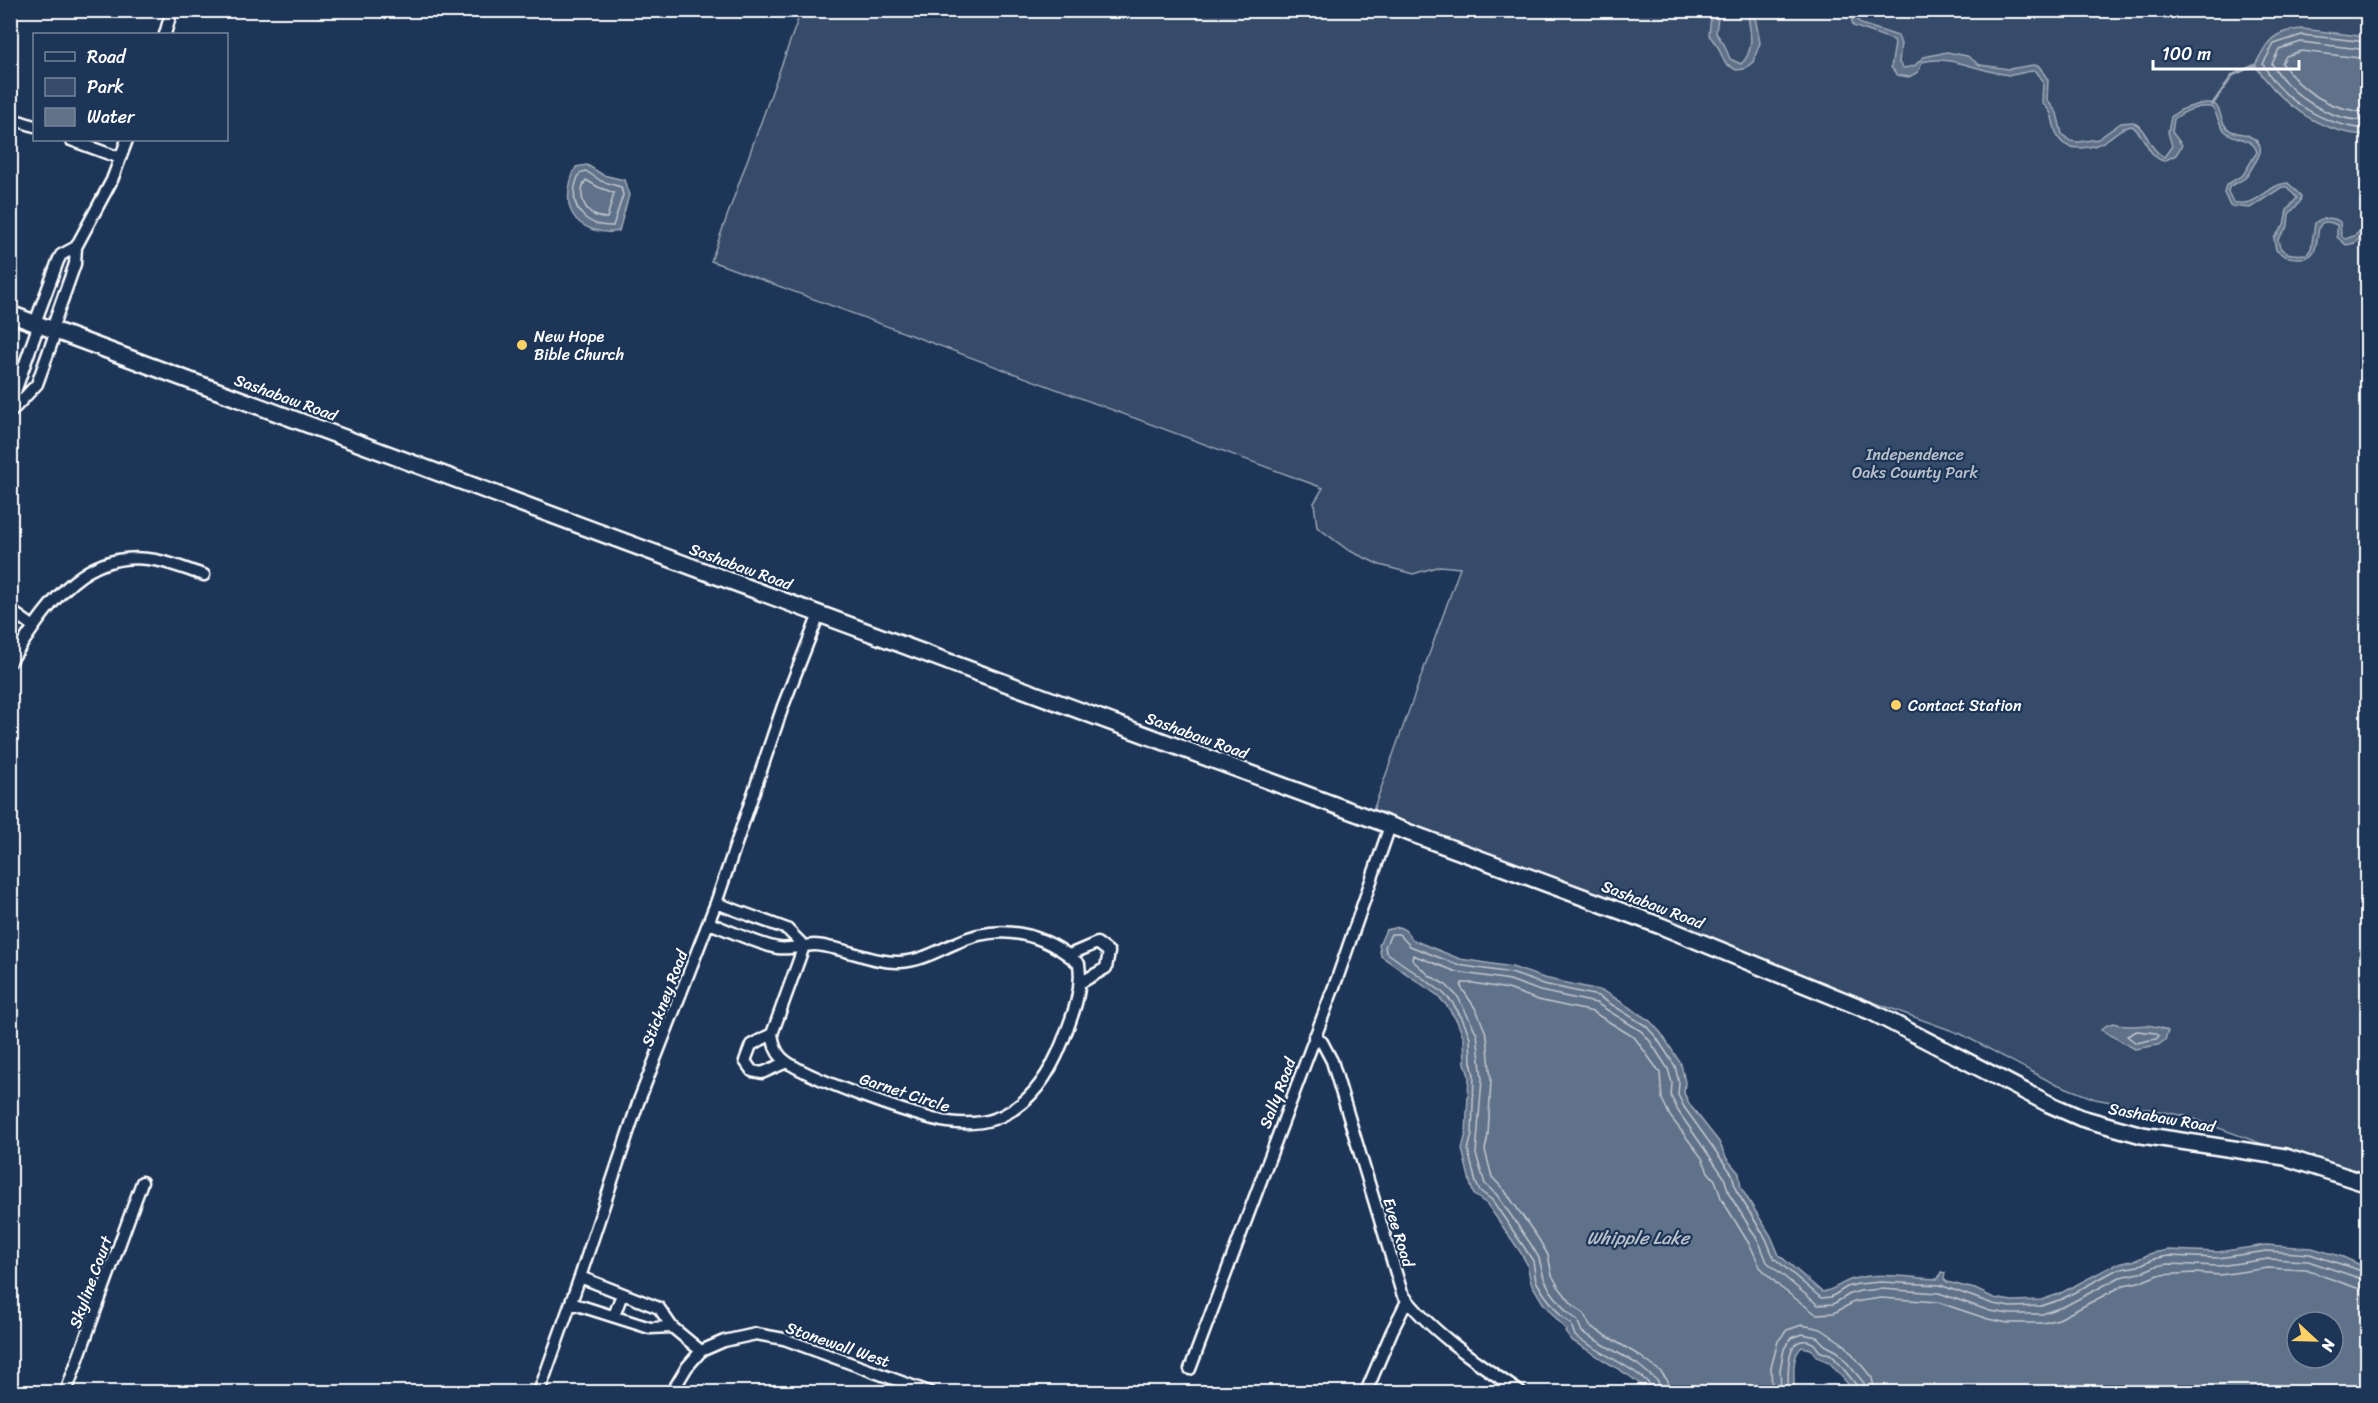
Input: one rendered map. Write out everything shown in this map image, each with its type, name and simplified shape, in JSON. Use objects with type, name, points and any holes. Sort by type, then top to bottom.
[{"type":"main road","name":"Sashabaw Road","points":[[10,314],[1661,926],[1844,1000],[1905,1028],[2049,1104],[2081,1118],[2142,1135],[2274,1154],[2367,1184]]},
{"type":"street","points":[[165,33],[172,10]]},
{"type":"street","points":[[10,118],[33,126]]},
{"type":"street","points":[[74,141],[120,158]]},
{"type":"street","points":[[10,406],[75,264],[76,247],[112,180],[127,141]]},
{"type":"street","points":[[10,412],[37,384],[58,261],[61,255],[76,247]]},
{"type":"street","points":[[10,662],[64,589],[83,573],[105,563],[125,559],[156,560],[204,575]]},
{"type":"street","points":[[10,610],[34,627]]},
{"type":"street","name":"Stickney Road","points":[[539,1392],[638,1103],[709,922],[783,706],[819,614]]},
{"type":"street","name":"Sally Road","points":[[1190,1369],[1338,976],[1390,826]]},
{"type":"street","points":[[716,903],[787,929],[804,946]]},
{"type":"street","points":[[709,922],[779,948],[817,945],[845,950],[870,958],[898,962],[916,960],[939,953],[956,943],[987,933],[1021,933],[1043,940],[1069,955],[1079,964],[1080,983],[1106,968],[1109,952],[1097,943],[1069,955]]},
{"type":"street","points":[[772,1034],[751,1045],[745,1060],[752,1071],[762,1073],[787,1062],[774,1048],[772,1034],[804,946]]},
{"type":"street","name":"Garnet Circle","points":[[787,1062],[795,1068],[837,1085],[946,1122],[967,1124],[993,1119],[1015,1109],[1044,1081],[1079,996],[1080,983]]},
{"type":"street","name":"Evee Road","points":[[1314,1037],[1322,1042],[1332,1061],[1402,1293],[1407,1301],[1461,1349],[1520,1392]]},
{"type":"street","name":"Skyline Court","points":[[66,1392],[142,1182]]},
{"type":"street","points":[[580,1277],[658,1308],[672,1327],[701,1350],[687,1366],[672,1392]]},
{"type":"street","points":[[614,1316],[622,1294]]},
{"type":"street","points":[[1366,1392],[1407,1301]]},
{"type":"street","points":[[571,1303],[650,1328],[672,1327]]},
{"type":"street","name":"Stonewall West","points":[[701,1350],[724,1341],[756,1334],[784,1339],[929,1392]]},
{"type":"green space","name":"Independence Oaks County Park","points":[[801,11],[2367,11],[2367,1182],[2186,1116],[2095,1099],[2049,1081],[1961,1034],[1370,819],[1460,568],[1440,566],[1413,574],[1380,565],[1348,550],[1317,527],[1314,503],[1323,488],[711,261]]},
{"type":"water","points":[[1704,11],[1716,11],[1718,17],[1716,33],[1724,44],[1730,59],[1741,64],[1749,53],[1750,46],[1747,11],[1754,11],[1760,43],[1753,62],[1744,69],[1736,70],[1725,63],[1718,47],[1709,35],[1711,17],[1708,12]]},
{"type":"water","points":[[1850,11],[1857,11],[1856,18],[1861,24],[1898,36],[1901,44],[1899,63],[1904,68],[1914,66],[1924,57],[1947,52],[1967,56],[1980,65],[2009,69],[2039,66],[2048,80],[2047,100],[2057,113],[2062,134],[2070,141],[2098,139],[2121,123],[2133,122],[2142,130],[2155,150],[2164,157],[2172,146],[2168,132],[2171,117],[2186,108],[2206,103],[2213,104],[2217,106],[2223,121],[2231,131],[2255,139],[2260,146],[2258,158],[2248,175],[2229,187],[2228,192],[2233,202],[2249,202],[2280,184],[2288,183],[2301,196],[2300,202],[2289,214],[2288,226],[2278,239],[2281,249],[2292,254],[2307,254],[2311,249],[2315,223],[2324,219],[2331,218],[2340,222],[2341,235],[2345,239],[2354,236],[2367,225],[2367,230],[2355,243],[2346,245],[2337,237],[2337,225],[2327,222],[2321,224],[2317,244],[2309,256],[2295,258],[2284,256],[2276,250],[2274,238],[2284,225],[2287,210],[2297,198],[2287,187],[2282,187],[2250,208],[2230,206],[2224,193],[2226,185],[2243,175],[2257,152],[2251,143],[2225,131],[2213,108],[2193,109],[2174,119],[2172,132],[2182,145],[2176,155],[2164,161],[2158,159],[2150,151],[2141,135],[2132,126],[2122,129],[2097,145],[2083,148],[2070,147],[2058,137],[2051,114],[2042,103],[2043,81],[2036,71],[2009,75],[1955,62],[1933,60],[1922,62],[1918,72],[1909,77],[1897,75],[1891,67],[1894,40],[1853,26]]},
{"type":"water","points":[[2302,29],[2367,37],[2367,135],[2333,129],[2303,114],[2277,92],[2255,65],[2268,43],[2277,35]]},
{"type":"water","points":[[587,165],[603,175],[624,180],[629,195],[619,231],[593,230],[580,223],[572,213],[569,190],[572,177],[576,167]]},
{"type":"water","name":"Whipple Lake","points":[[1399,927],[1405,930],[1413,940],[1460,959],[1512,967],[1544,978],[1599,990],[1650,1021],[1661,1033],[1681,1064],[1685,1082],[1684,1093],[1690,1105],[1719,1142],[1727,1159],[1739,1173],[1741,1188],[1771,1236],[1779,1255],[1822,1292],[1852,1279],[1867,1276],[1887,1275],[1938,1279],[1941,1272],[1945,1273],[1944,1279],[1947,1282],[1975,1289],[1994,1298],[2012,1301],[2041,1300],[2059,1294],[2114,1265],[2136,1260],[2152,1253],[2169,1250],[2218,1252],[2266,1245],[2312,1248],[2343,1257],[2367,1268],[2367,1392],[1855,1392],[1829,1362],[1817,1357],[1811,1349],[1802,1347],[1794,1362],[1794,1392],[1651,1392],[1571,1340],[1565,1332],[1567,1331],[1543,1303],[1531,1283],[1527,1264],[1519,1250],[1487,1204],[1474,1195],[1462,1149],[1466,1133],[1469,1076],[1465,1063],[1464,1039],[1457,1021],[1447,1006],[1437,995],[1381,956],[1379,945],[1386,930]]},
{"type":"water","points":[[2114,1023],[2127,1026],[2153,1026],[2168,1031],[2165,1040],[2158,1045],[2135,1049],[2101,1030]]},
{"type":"waterway","points":[[2212,105],[2233,75],[2255,65]]},
{"type":"place","name":"New Hope Bible Church","points":[[522,345]]},
{"type":"place","name":"Contact Station","points":[[1896,705]]}]
